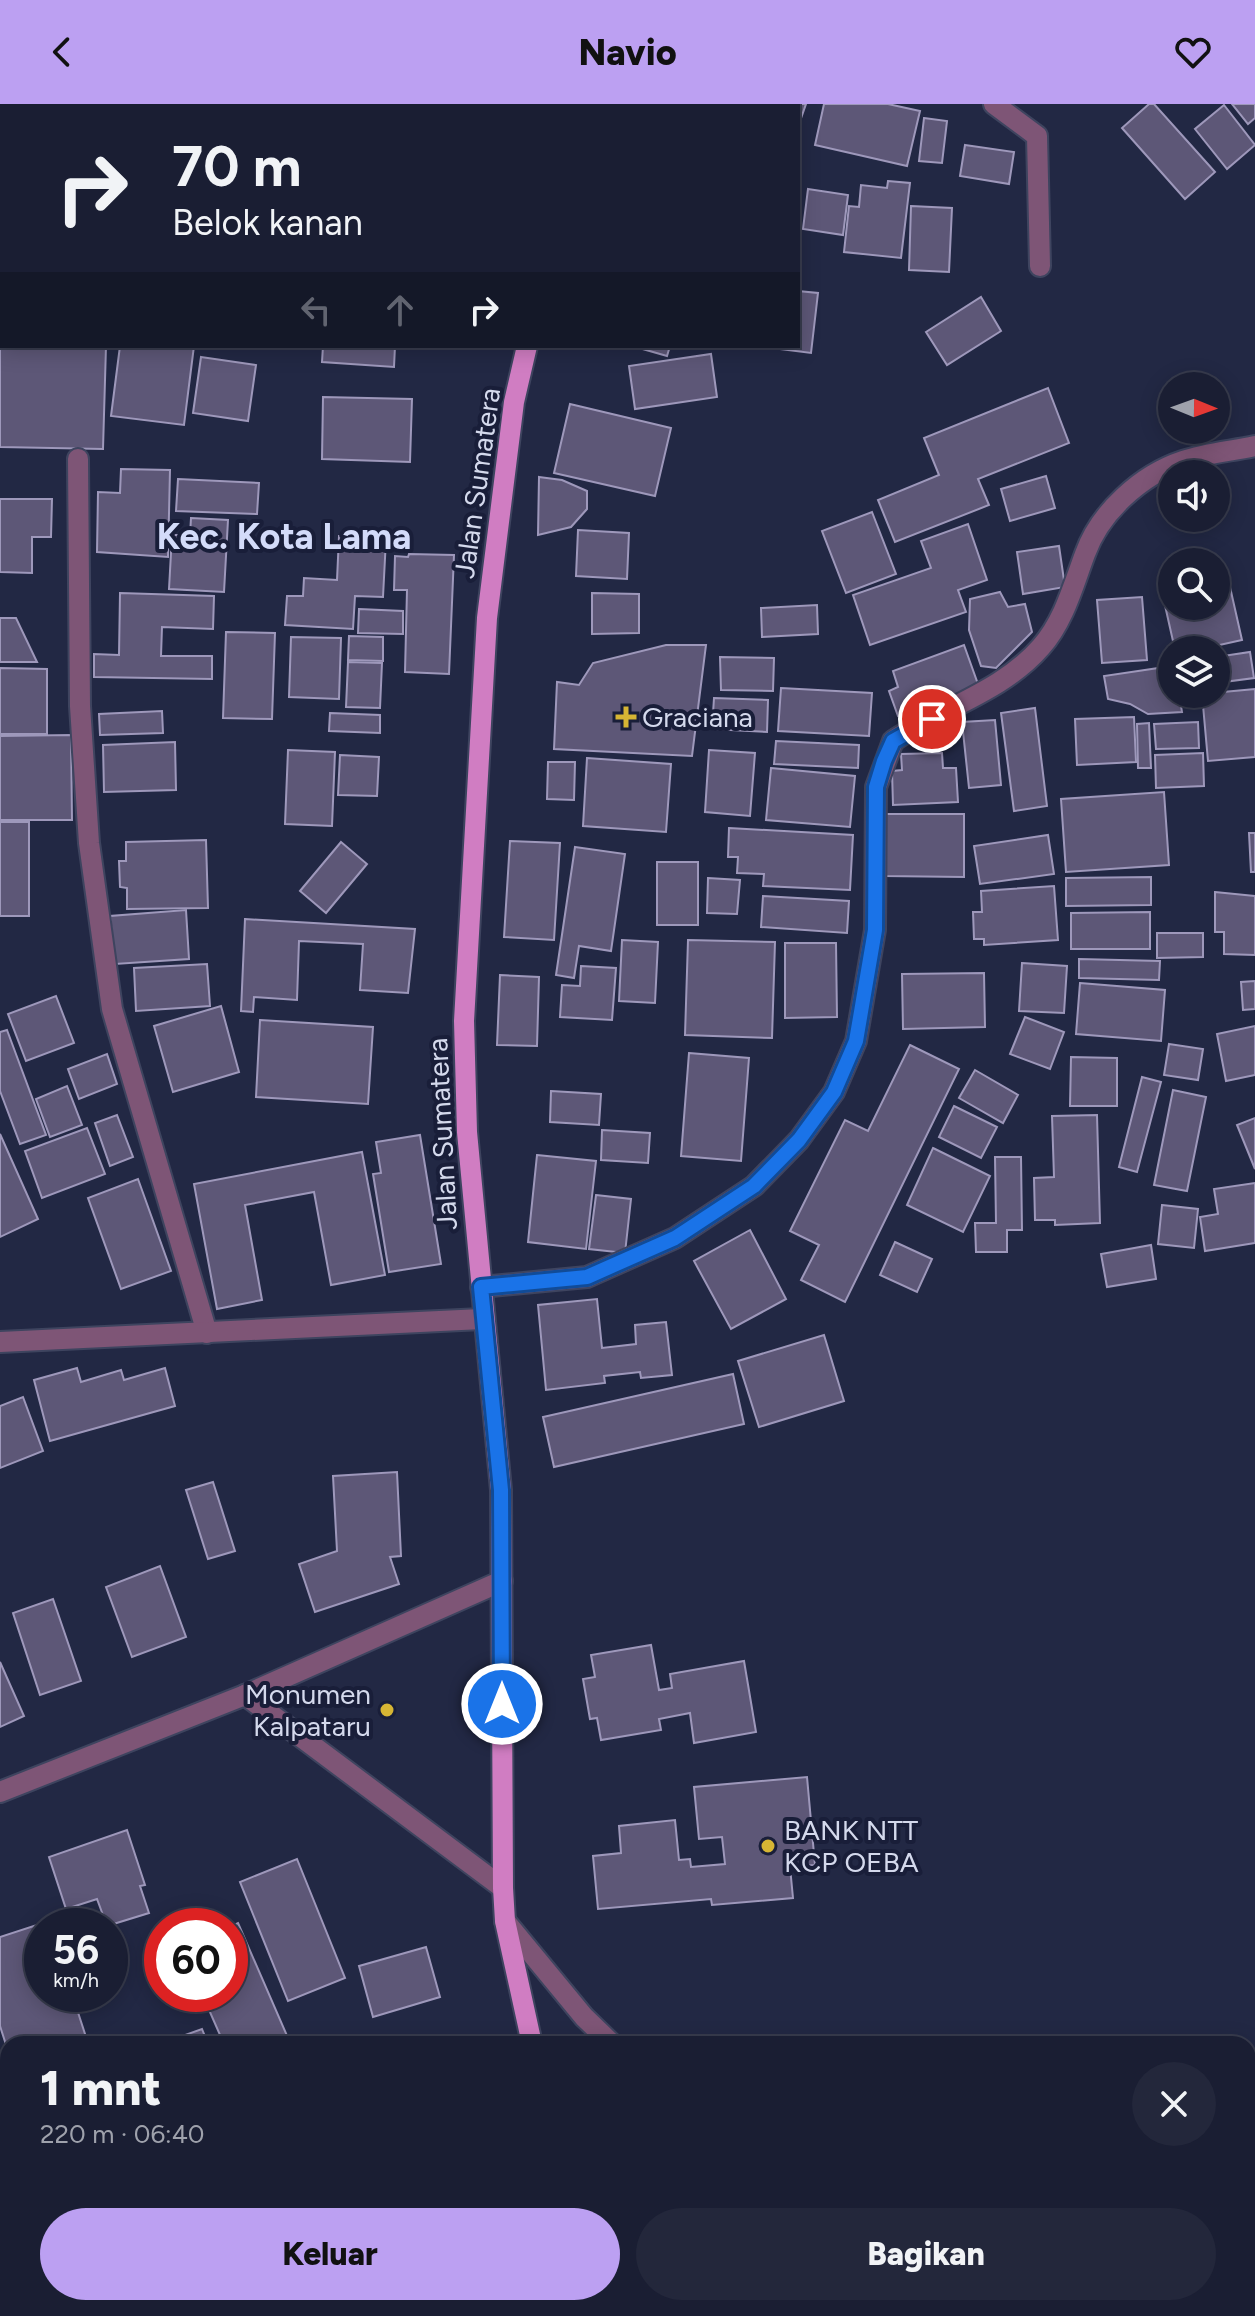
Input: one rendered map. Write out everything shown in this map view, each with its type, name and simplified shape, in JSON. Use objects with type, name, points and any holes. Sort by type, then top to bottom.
[{"type":"main road","name":"Jalan Sumatera","points":[[527,348],[514,402],[487,618],[464,1021],[467,1132],[482,1319],[501,1490],[505,1921],[530,2036]]},
{"type":"street","points":[[994,104],[1037,136],[1039,142],[1040,266]]},
{"type":"street","points":[[481,1287],[587,1277],[675,1238],[754,1186],[799,1140],[834,1092],[856,1041],[875,930],[876,787],[893,741],[988,689],[1039,649],[1058,625],[1088,546],[1106,515],[1136,486],[1183,461],[1255,446]]},
{"type":"street","points":[[78,459],[80,706],[89,843],[112,1009],[207,1333]]},
{"type":"street","points":[[0,1342],[482,1319]]},
{"type":"street","points":[[0,1792],[245,1695],[502,1581]]},
{"type":"street","points":[[245,1695],[503,1888]]},
{"type":"street","points":[[505,1921],[584,2017],[604,2036]]},
{"type":"building","points":[[800,104],[806,104],[800,121]]},
{"type":"building","points":[[824,104],[888,104],[920,111],[907,166],[815,145]]},
{"type":"building","points":[[1149,104],[1154,104],[1215,172],[1185,199],[1122,128]]},
{"type":"building","points":[[1232,104],[1255,104],[1255,118],[1248,124]]},
{"type":"building","points":[[1224,105],[1255,145],[1227,169],[1195,129]]},
{"type":"building","points":[[924,118],[947,121],[942,163],[919,161]]},
{"type":"building","points":[[965,145],[1014,152],[1009,184],[960,176]]},
{"type":"building","points":[[888,181],[910,183],[901,258],[844,252],[849,206],[859,207],[861,185],[887,188]]},
{"type":"building","points":[[808,189],[848,195],[843,235],[803,229]]},
{"type":"building","points":[[911,206],[952,208],[949,272],[909,270]]},
{"type":"building","points":[[800,291],[818,293],[811,353],[772,348],[800,348]]},
{"type":"building","points":[[981,297],[1001,331],[947,365],[926,332]]},
{"type":"building","points":[[0,348],[106,348],[103,449],[0,447]]},
{"type":"building","points":[[120,348],[194,348],[184,425],[111,416]]},
{"type":"building","points":[[323,348],[395,348],[394,367],[322,362]]},
{"type":"building","points":[[639,348],[669,348],[667,356]]},
{"type":"building","points":[[711,354],[717,397],[635,409],[629,366]]},
{"type":"building","points":[[201,357],[256,365],[248,421],[193,413]]},
{"type":"building","points":[[1048,388],[1069,443],[978,479],[989,505],[895,542],[878,500],[939,475],[924,438]]},
{"type":"building","points":[[323,397],[412,399],[410,462],[322,459]]},
{"type":"building","points":[[570,404],[671,428],[655,496],[554,473]]},
{"type":"building","points":[[121,469],[170,470],[168,557],[97,552],[98,492],[120,493]]},
{"type":"building","points":[[1046,476],[1055,508],[1010,521],[1001,489]]},
{"type":"building","points":[[539,477],[562,480],[587,491],[587,509],[571,527],[538,535]]},
{"type":"building","points":[[178,479],[259,483],[257,514],[176,511]]},
{"type":"building","points":[[0,499],[52,499],[51,537],[32,537],[32,573],[0,572]]},
{"type":"building","points":[[872,512],[896,574],[846,593],[822,531]]},
{"type":"building","points":[[191,518],[228,520],[224,592],[169,589],[172,535],[190,535]]},
{"type":"building","points":[[968,524],[987,580],[958,590],[966,612],[870,645],[853,595],[931,568],[921,541]]},
{"type":"building","points":[[578,530],[629,533],[627,579],[576,576]]},
{"type":"building","points":[[339,536],[386,539],[383,597],[355,596],[353,629],[285,625],[287,596],[303,596],[304,578],[337,580]]},
{"type":"building","points":[[1059,546],[1065,587],[1023,594],[1017,552]]},
{"type":"building","points":[[409,554],[454,555],[449,674],[405,672],[407,590],[394,590],[395,556],[408,557]]},
{"type":"building","points":[[1230,587],[1242,640],[1230,643],[1230,636],[1172,636],[1168,620],[1230,620]]},
{"type":"building","points":[[1000,592],[1008,607],[1025,604],[1032,632],[996,668],[981,666],[969,630],[970,599]]},
{"type":"building","points":[[120,593],[214,596],[213,629],[162,627],[161,656],[212,656],[212,679],[94,677],[94,654],[119,655]]},
{"type":"building","points":[[592,593],[639,594],[639,633],[592,634]]},
{"type":"building","points":[[1142,597],[1147,660],[1102,663],[1097,600]]},
{"type":"building","points":[[817,605],[818,634],[762,637],[761,608]]},
{"type":"building","points":[[359,609],[403,611],[403,634],[358,633]]},
{"type":"building","points":[[0,618],[16,618],[37,662],[0,662]]},
{"type":"building","points":[[226,632],[275,633],[272,719],[223,718]]},
{"type":"building","points":[[349,636],[383,637],[383,661],[348,660]]},
{"type":"building","points":[[291,637],[341,638],[339,699],[289,697]]},
{"type":"building","name":"Graciana","points":[[666,645],[706,645],[692,756],[554,749],[557,682],[579,685],[593,663]]},
{"type":"building","points":[[964,645],[979,687],[898,716],[889,691],[898,687],[893,671]]},
{"type":"building","points":[[1250,652],[1254,678],[1230,681],[1230,655]]},
{"type":"building","points":[[720,657],[774,658],[773,691],[721,690]]},
{"type":"building","points":[[348,662],[382,663],[380,708],[346,707]]},
{"type":"building","points":[[0,668],[47,669],[47,734],[0,734]]},
{"type":"building","points":[[1158,668],[1158,708],[1181,708],[1182,712],[1148,714],[1130,704],[1108,699],[1104,676]]},
{"type":"building","points":[[781,688],[872,693],[869,736],[778,731]]},
{"type":"building","points":[[1255,689],[1255,757],[1208,761],[1203,708],[1230,708],[1230,691]]},
{"type":"building","points":[[714,698],[768,700],[767,732],[712,729]]},
{"type":"building","points":[[1035,708],[1047,806],[1014,811],[1001,713]]},
{"type":"building","points":[[162,711],[163,733],[100,735],[99,714]]},
{"type":"building","points":[[330,713],[380,715],[380,733],[329,731]]},
{"type":"building","points":[[1134,717],[1136,762],[1077,765],[1075,719]]},
{"type":"building","points":[[995,720],[1001,785],[969,788],[962,722]]},
{"type":"building","points":[[1198,722],[1199,748],[1156,749],[1154,724]]},
{"type":"building","points":[[1149,723],[1151,768],[1138,768],[1137,724]]},
{"type":"building","points":[[71,735],[72,820],[0,820],[0,736]]},
{"type":"building","points":[[776,741],[859,745],[858,768],[774,764]]},
{"type":"building","points":[[175,742],[176,790],[104,792],[103,745]]},
{"type":"building","points":[[288,750],[335,752],[332,826],[285,824]]},
{"type":"building","points":[[709,750],[755,753],[750,816],[705,812]]},
{"type":"building","points":[[942,753],[943,768],[956,768],[958,802],[893,805],[892,771],[902,770],[901,754]]},
{"type":"building","points":[[1203,753],[1204,786],[1156,788],[1155,755]]},
{"type":"building","points":[[340,755],[379,757],[377,796],[338,795]]},
{"type":"building","points":[[587,758],[671,764],[666,832],[583,826]]},
{"type":"building","points":[[548,762],[575,762],[574,800],[547,799]]},
{"type":"building","points":[[771,768],[855,776],[850,827],[766,820]]},
{"type":"building","points":[[1164,792],[1169,865],[1066,872],[1061,799]]},
{"type":"building","points":[[883,814],[964,814],[964,877],[884,876]]},
{"type":"building","points":[[0,822],[29,822],[29,916],[0,916]]},
{"type":"building","points":[[729,828],[853,835],[850,890],[763,886],[764,874],[737,873],[738,857],[728,857]]},
{"type":"building","points":[[1249,833],[1255,833],[1255,872],[1251,872]]},
{"type":"building","points":[[1048,835],[1054,874],[980,884],[974,846]]},
{"type":"building","points":[[206,840],[208,908],[127,909],[127,888],[120,887],[119,861],[126,861],[126,842]]},
{"type":"building","points":[[510,841],[560,843],[554,940],[504,937]]},
{"type":"building","points":[[341,842],[367,864],[326,913],[300,891]]},
{"type":"building","points":[[575,847],[625,854],[611,951],[579,946],[574,978],[556,975]]},
{"type":"building","points":[[657,862],[698,862],[698,925],[657,925]]},
{"type":"building","points":[[1151,877],[1151,905],[1066,906],[1066,878]]},
{"type":"building","points":[[708,878],[740,880],[737,914],[707,913]]},
{"type":"building","points":[[1054,886],[1058,940],[984,945],[984,939],[974,939],[973,912],[982,912],[981,891]]},
{"type":"building","points":[[1215,892],[1255,896],[1255,955],[1224,954],[1224,932],[1215,932]]},
{"type":"building","points":[[763,896],[849,901],[847,933],[761,927]]},
{"type":"building","points":[[186,910],[189,959],[115,964],[110,916]]},
{"type":"building","points":[[1150,912],[1150,949],[1071,949],[1071,913]]},
{"type":"building","points":[[245,919],[415,929],[408,993],[360,990],[363,944],[299,941],[297,1000],[254,997],[253,1012],[241,1011]]},
{"type":"building","points":[[1157,933],[1203,933],[1203,957],[1157,958]]},
{"type":"building","points":[[622,940],[658,942],[655,1003],[619,1001]]},
{"type":"building","points":[[688,940],[775,942],[772,1038],[685,1035]]},
{"type":"building","points":[[785,943],[836,943],[837,1017],[785,1018]]},
{"type":"building","points":[[1079,959],[1160,961],[1159,980],[1079,978]]},
{"type":"building","points":[[1022,963],[1067,966],[1064,1013],[1019,1011]]},
{"type":"building","points":[[207,964],[210,1006],[136,1011],[134,968]]},
{"type":"building","points":[[581,966],[616,968],[612,1020],[560,1017],[562,985],[580,986]]},
{"type":"building","points":[[984,973],[985,1027],[903,1029],[902,974]]},
{"type":"building","points":[[500,975],[539,977],[537,1046],[497,1045]]},
{"type":"building","points":[[1255,981],[1255,1009],[1243,1010],[1241,982]]},
{"type":"building","points":[[1080,983],[1165,990],[1161,1041],[1076,1034]]},
{"type":"building","points":[[56,996],[74,1043],[26,1061],[8,1014]]},
{"type":"building","points":[[221,1006],[239,1072],[173,1092],[154,1026]]},
{"type":"building","points":[[1025,1017],[1064,1032],[1050,1069],[1010,1054]]},
{"type":"building","points":[[260,1020],[373,1027],[368,1104],[256,1097]]},
{"type":"building","points":[[1255,1026],[1255,1075],[1226,1081],[1217,1034]]},
{"type":"building","points":[[7,1030],[46,1135],[20,1144],[0,1091],[0,1032]]},
{"type":"building","points":[[1169,1044],[1203,1049],[1198,1080],[1164,1075]]},
{"type":"building","points":[[910,1045],[959,1069],[845,1302],[801,1280],[819,1245],[790,1231],[845,1120],[868,1131]]},
{"type":"building","points":[[689,1053],[749,1058],[741,1161],[681,1156]]},
{"type":"building","points":[[107,1054],[117,1084],[79,1099],[68,1069]]},
{"type":"building","points":[[1071,1057],[1117,1058],[1117,1106],[1070,1106]]},
{"type":"building","points":[[975,1070],[1018,1095],[1003,1123],[959,1098]]},
{"type":"building","points":[[1142,1077],[1161,1082],[1137,1172],[1119,1167]]},
{"type":"building","points":[[67,1086],[82,1125],[50,1137],[36,1099]]},
{"type":"building","points":[[1173,1090],[1206,1097],[1187,1191],[1154,1185]]},
{"type":"building","points":[[551,1091],[601,1094],[599,1125],[550,1122]]},
{"type":"building","points":[[954,1106],[997,1127],[981,1158],[939,1137]]},
{"type":"building","points":[[117,1115],[133,1157],[110,1166],[95,1123]]},
{"type":"building","points":[[1097,1115],[1100,1223],[1055,1225],[1055,1220],[1035,1220],[1034,1178],[1054,1177],[1052,1116]]},
{"type":"building","points":[[1255,1118],[1255,1169],[1237,1125]]},
{"type":"building","points":[[87,1128],[105,1174],[42,1198],[25,1151]]},
{"type":"building","points":[[602,1130],[650,1133],[648,1163],[601,1160]]},
{"type":"building","points":[[0,1134],[38,1219],[0,1237]]},
{"type":"building","points":[[420,1135],[441,1264],[389,1272],[373,1174],[381,1173],[376,1142]]},
{"type":"building","points":[[933,1148],[990,1176],[963,1232],[907,1205]]},
{"type":"building","points":[[362,1152],[385,1275],[331,1285],[314,1192],[245,1205],[262,1300],[217,1309],[194,1184]]},
{"type":"building","points":[[537,1155],[596,1161],[586,1249],[528,1242]]},
{"type":"building","points":[[995,1157],[1021,1157],[1022,1230],[1007,1230],[1007,1252],[976,1252],[975,1223],[996,1223]]},
{"type":"building","points":[[138,1179],[171,1271],[121,1289],[88,1198]]},
{"type":"building","points":[[1255,1183],[1255,1243],[1205,1251],[1200,1217],[1218,1214],[1214,1189]]},
{"type":"building","points":[[596,1195],[631,1199],[625,1253],[589,1249]]},
{"type":"building","points":[[1162,1205],[1198,1209],[1194,1248],[1158,1244]]},
{"type":"building","points":[[750,1230],[786,1299],[731,1329],[694,1261]]},
{"type":"building","points":[[895,1242],[932,1259],[917,1292],[880,1275]]},
{"type":"building","points":[[1151,1245],[1156,1279],[1107,1287],[1101,1254]]},
{"type":"building","points":[[597,1299],[602,1348],[636,1344],[635,1325],[666,1322],[672,1375],[641,1378],[640,1372],[604,1376],[605,1383],[546,1390],[538,1305]]},
{"type":"building","points":[[824,1335],[844,1401],[759,1427],[738,1361]]},
{"type":"building","points":[[77,1368],[81,1382],[121,1370],[124,1380],[165,1368],[175,1406],[50,1441],[34,1380]]},
{"type":"building","points":[[733,1374],[744,1424],[554,1467],[543,1417]]},
{"type":"building","points":[[23,1397],[43,1451],[0,1468],[0,1406]]},
{"type":"building","points":[[397,1472],[401,1556],[390,1557],[399,1584],[315,1612],[299,1564],[337,1551],[333,1476]]},
{"type":"building","points":[[213,1482],[235,1551],[208,1559],[186,1490]]},
{"type":"building","points":[[160,1566],[186,1637],[132,1657],[106,1587]]},
{"type":"building","points":[[53,1599],[81,1681],[40,1695],[13,1613]]},
{"type":"building","points":[[651,1645],[659,1690],[672,1688],[670,1674],[744,1661],[756,1732],[694,1743],[690,1713],[659,1719],[661,1730],[601,1740],[597,1718],[590,1719],[583,1679],[595,1677],[591,1655]]},
{"type":"building","points":[[0,1662],[24,1716],[0,1727]]},
{"type":"building","name":"BANK NTT KCP OEBA","points":[[807,1777],[815,1865],[790,1867],[793,1898],[712,1905],[711,1899],[598,1909],[593,1856],[621,1853],[619,1826],[675,1820],[679,1860],[690,1859],[691,1867],[725,1864],[722,1837],[699,1839],[694,1787]]},
{"type":"building","points":[[127,1830],[145,1885],[140,1886],[147,1908],[144,1908],[144,1915],[128,1920],[128,1908],[100,1908],[97,1899],[66,1908],[49,1857]]},
{"type":"building","points":[[297,1859],[345,1978],[288,2001],[240,1882]]},
{"type":"building","points":[[24,1929],[24,2012],[78,2012],[86,2036],[3,2036],[0,2026],[0,1937]]},
{"type":"building","points":[[248,1946],[287,2036],[220,2036],[210,2012],[248,2012]]},
{"type":"building","points":[[426,1947],[440,1997],[373,2017],[359,1966]]},
{"type":"building","points":[[202,2029],[205,2036],[182,2036]]},
{"type":"place","name":"Graciana","points":[[626,717]]},
{"type":"place","name":"Monumen Kalpataru","points":[[387,1710]]},
{"type":"place","name":"BANK NTT KCP OEBA","points":[[768,1846]]},
{"type":"district","name":"Kec. Kota Lama","points":[[284,536]]},
{"type":"route","points":[[502,1704],[501,1490],[481,1287],[587,1277],[675,1238],[754,1186],[799,1140],[834,1092],[856,1041],[875,930],[876,787],[884,761],[893,741],[932,719]]}]
